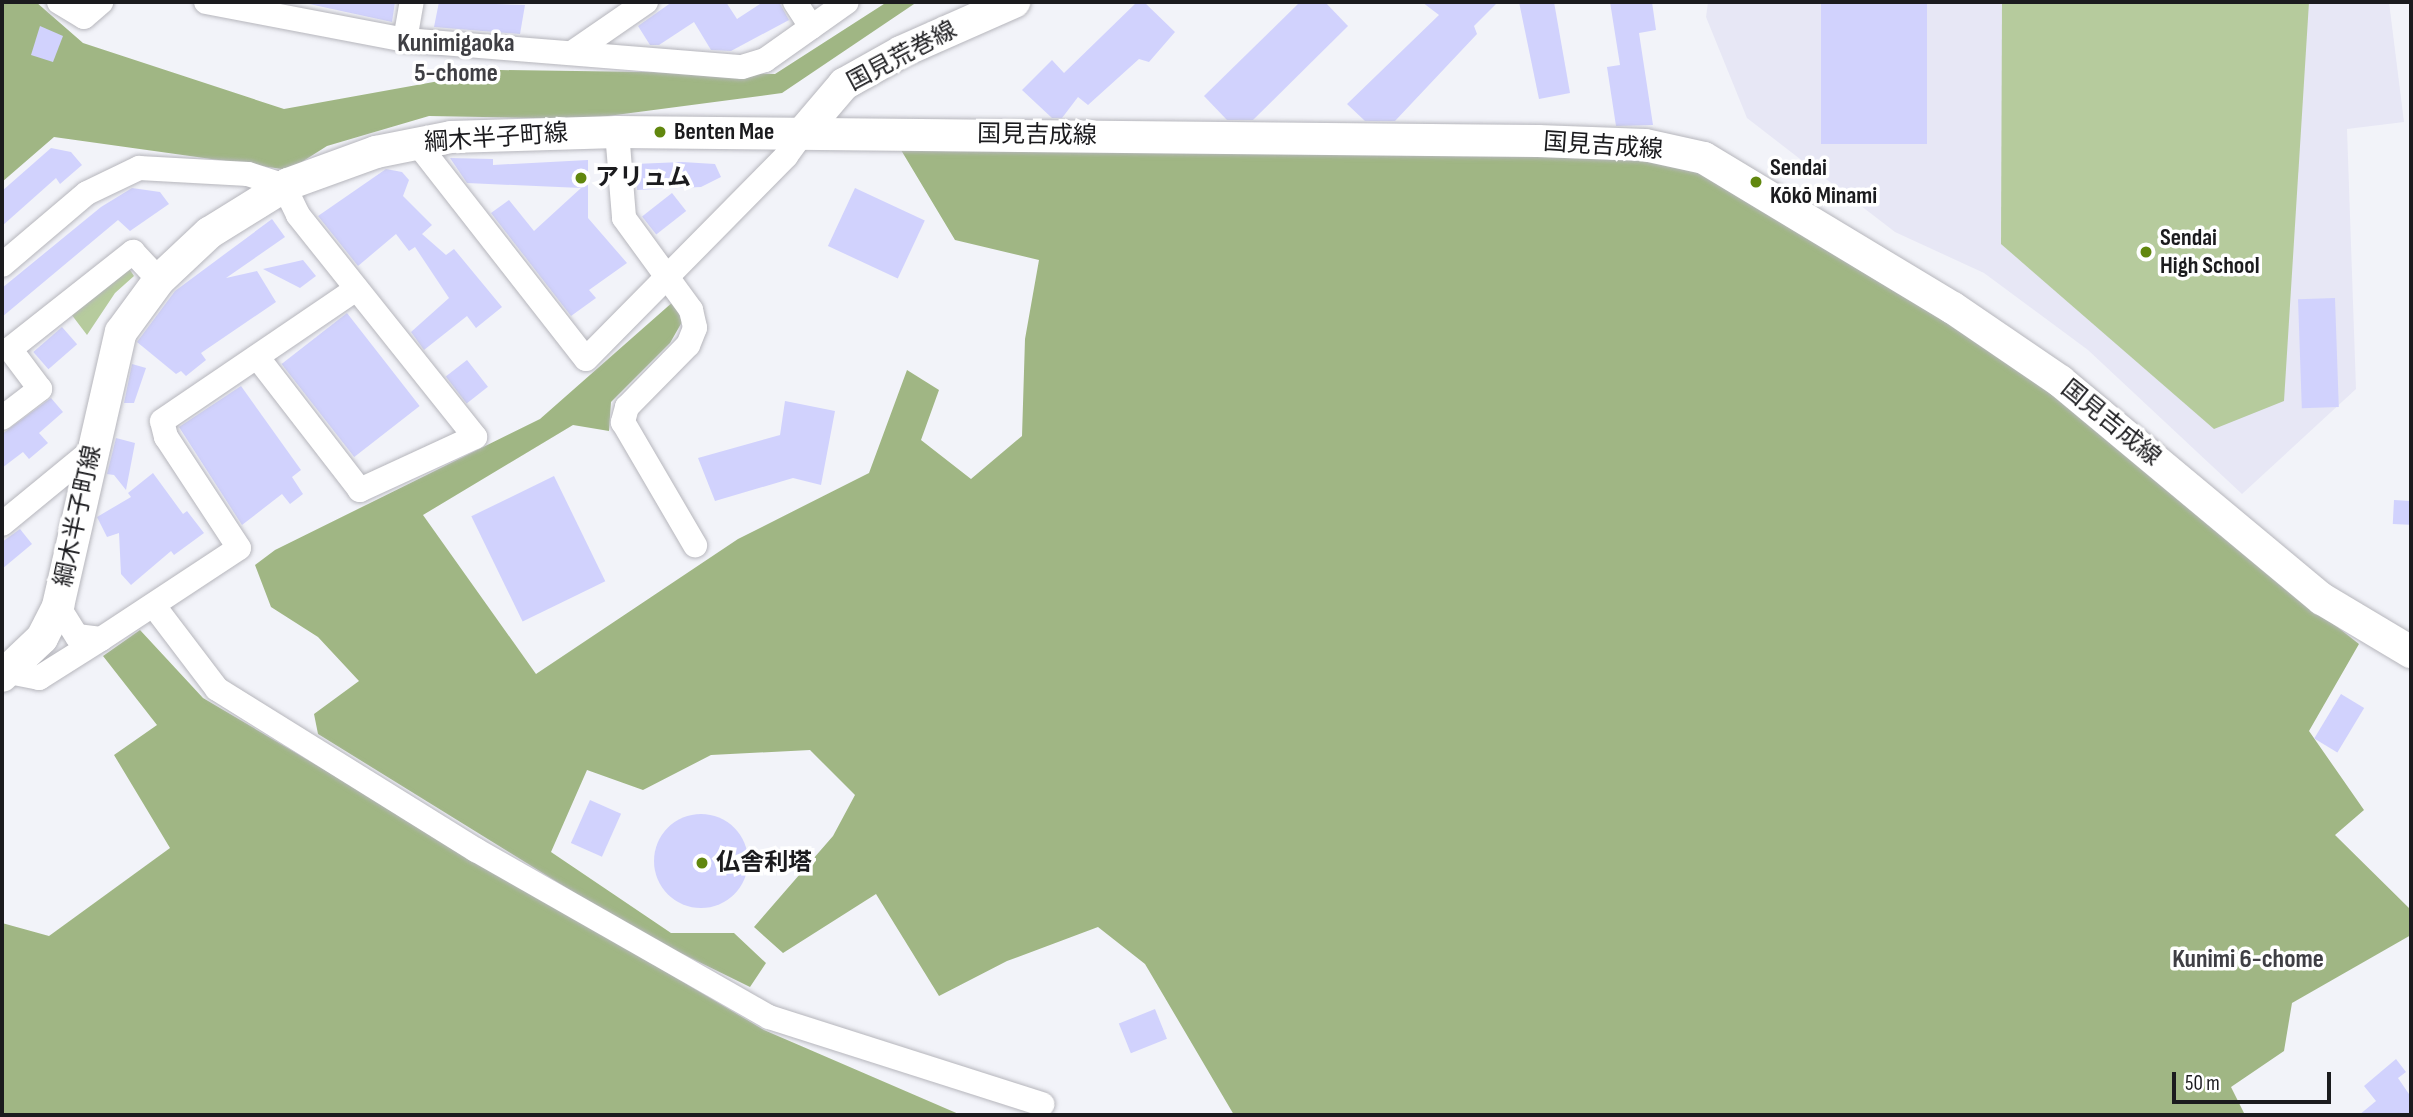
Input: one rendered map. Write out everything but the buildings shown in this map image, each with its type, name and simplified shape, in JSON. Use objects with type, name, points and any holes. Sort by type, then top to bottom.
[{"type":"street","points":[[59,2],[84,17],[101,2]]},
{"type":"street","points":[[206,2],[405,40],[742,67],[765,60],[848,2]]},
{"type":"street","points":[[405,40],[412,2]]},
{"type":"street","points":[[572,53],[646,2]]},
{"type":"street","points":[[794,2],[811,27]]},
{"type":"street","name":"国見荒巻線","points":[[804,131],[844,84],[901,52],[1014,2]]},
{"type":"street","points":[[416,143],[586,359],[786,156],[804,131]]},
{"type":"street","name":"綱木半子町線","points":[[6,674],[41,638],[58,606],[121,332],[159,280],[209,233],[284,186],[376,152],[451,137],[617,132],[804,131]]},
{"type":"street","name":"国見吉成線","points":[[804,131],[1552,141],[1645,145],[1704,158],[1953,308],[2060,381],[2311,591],[2411,652]]},
{"type":"street","points":[[617,132],[624,218],[691,310],[695,328],[688,345],[627,407],[623,422],[695,545]]},
{"type":"street","points":[[2,265],[88,193],[139,168],[248,174],[284,186],[298,215],[475,437],[360,490],[258,358]]},
{"type":"street","points":[[2,418],[40,388],[10,349],[133,252],[159,280]]},
{"type":"street","points":[[6,674],[39,678],[154,606],[239,548],[166,438],[162,421],[356,289]]},
{"type":"street","points":[[2,524],[92,450]]},
{"type":"street","points":[[58,606],[77,636],[101,639]]},
{"type":"street","points":[[154,606],[217,689],[476,850],[769,1017],[1042,1104]]},
{"type":"shaded area","name":"Sendai High School","points":[[1708,2],[2389,2],[2404,122],[2347,129],[2356,389],[2242,494],[2088,350],[1984,273],[1895,232],[1747,118],[1706,17]]},
{"type":"green space","points":[[2,2],[36,2],[83,43],[284,109],[500,70],[775,74],[887,2],[917,2],[782,93],[585,119],[429,116],[327,146],[289,170],[54,137],[2,182]]},
{"type":"green space","points":[[2002,2],[2309,2],[2284,401],[2214,429],[2001,244]]},
{"type":"green space","points":[[901,150],[1638,156],[1716,173],[2053,389],[2253,561],[2359,644],[2309,731],[2364,810],[2335,835],[2411,910],[2411,935],[2292,1003],[2284,1051],[2231,1087],[2245,1115],[1234,1115],[1145,964],[1098,927],[1007,961],[939,996],[876,894],[783,953],[754,927],[833,836],[855,795],[810,750],[711,755],[643,790],[587,770],[551,852],[671,933],[734,933],[766,963],[750,987],[638,932],[318,734],[314,714],[359,681],[318,637],[271,607],[255,565],[275,550],[540,419],[674,301],[682,322],[670,343],[611,402],[609,431],[573,425],[423,515],[536,674],[738,539],[869,473],[907,370],[939,390],[921,440],[971,479],[1022,436],[1025,339],[1039,260],[955,240]]},
{"type":"green space","points":[[126,264],[134,276],[115,293],[87,335],[68,310]]},
{"type":"green space","points":[[140,630],[203,698],[764,1030],[961,1115],[2,1115],[2,923],[49,936],[170,848],[114,755],[157,725],[103,656]]},
{"type":"place","name":"Benten Mae","points":[[660,132]]},
{"type":"place","name":"アリュム","points":[[581,178]]},
{"type":"place","name":"Sendai Kōkō Minami","points":[[1756,182]]},
{"type":"place","name":"Sendai High School","points":[[2146,252]]},
{"type":"place","name":"仏舎利塔","points":[[702,863]]},
{"type":"district","name":"Kunimigaoka 5-chome","points":[[456,59]]},
{"type":"district","name":"Kunimi 6-chome","points":[[2248,960]]}]
